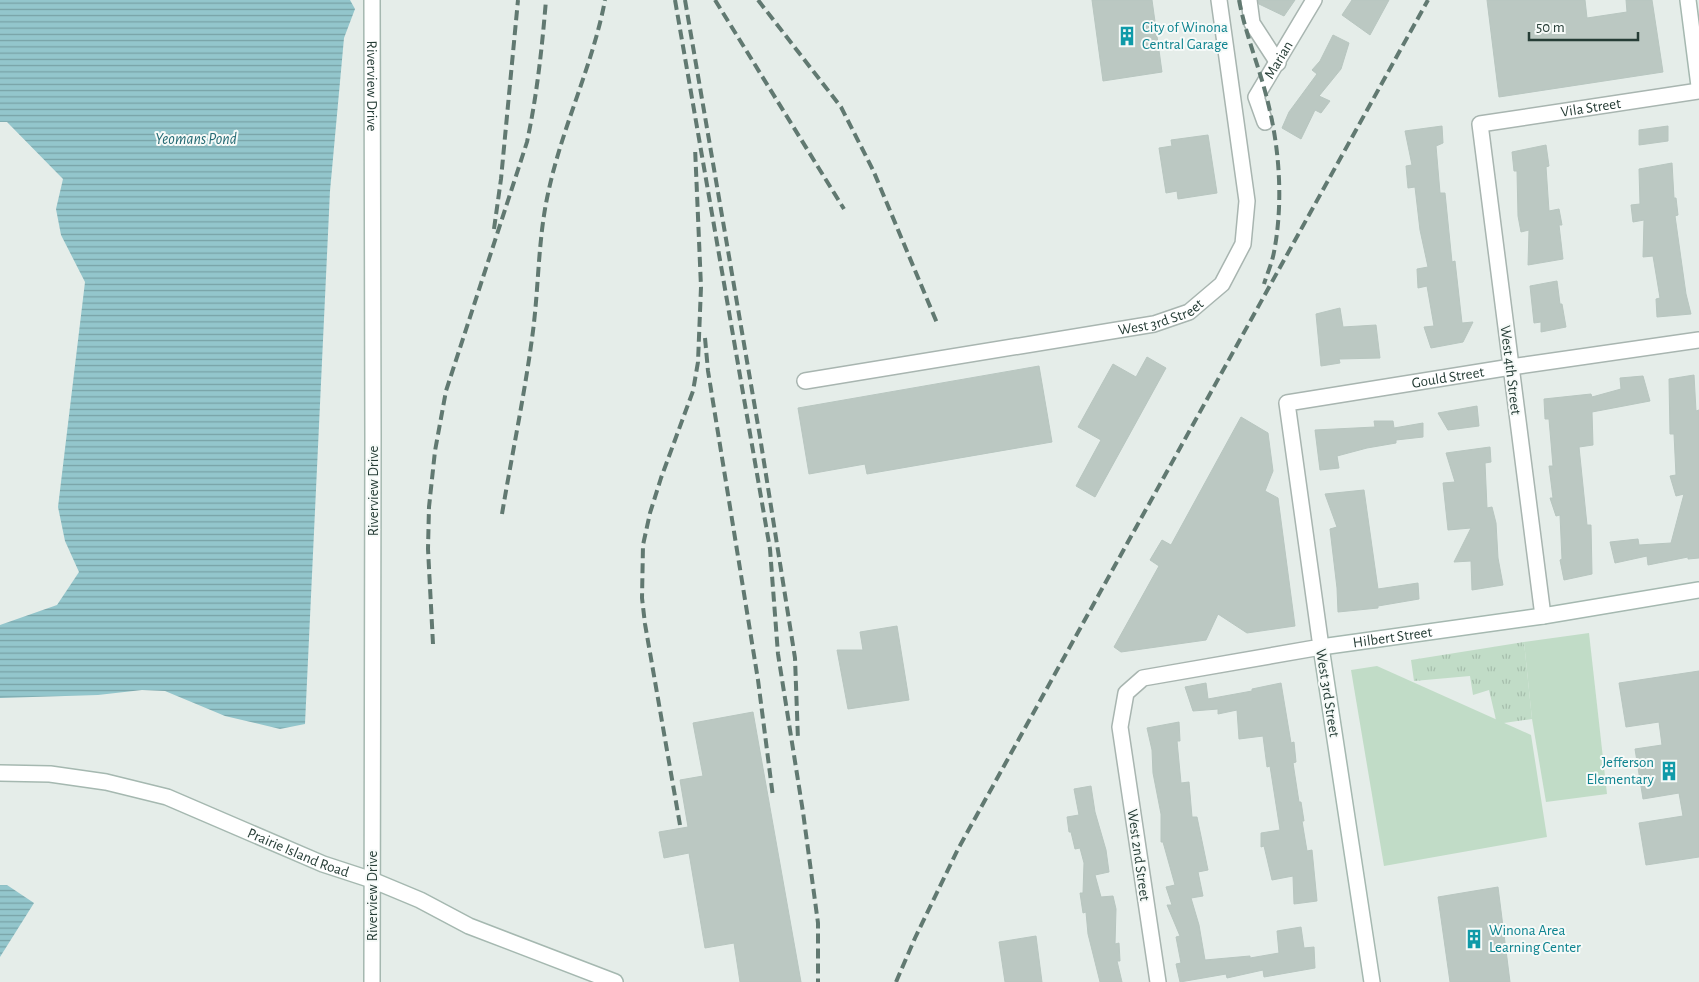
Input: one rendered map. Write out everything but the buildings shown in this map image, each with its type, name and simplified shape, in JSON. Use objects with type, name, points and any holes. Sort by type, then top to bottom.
[{"type":"street","name":"Riverview Drive","points":[[372,0],[372,982]]},
{"type":"street","name":"West 3rd Street","points":[[805,381],[1154,324],[1189,312],[1222,284],[1244,244],[1246,201],[1219,0]]},
{"type":"street","points":[[1249,0],[1252,23],[1278,63]]},
{"type":"street","name":"Marian","points":[[1265,122],[1256,97],[1314,0]]},
{"type":"street","points":[[1688,0],[1699,86]]},
{"type":"street","name":"Vila Street","points":[[1480,124],[1699,91]]},
{"type":"street","name":"West 4th Street","points":[[1480,124],[1543,616]]},
{"type":"street","name":"Gould Street","points":[[1287,403],[1511,367],[1699,340]]},
{"type":"street","name":"West 3rd Street","points":[[1287,403],[1321,647],[1372,982]]},
{"type":"street","name":"Hilbert Street","points":[[1120,727],[1126,692],[1144,678],[1321,647],[1543,616],[1699,590]]},
{"type":"street","name":"West 2nd Street","points":[[1120,727],[1158,982]]},
{"type":"street","name":"Prairie Island Road","points":[[0,773],[50,774],[106,782],[167,797],[323,864],[372,880],[420,900],[469,926],[615,982]]},
{"type":"green space","points":[[1589,633],[1607,794],[1546,802],[1532,719],[1524,642]]},
{"type":"green space","points":[[1524,642],[1532,719],[1497,724],[1489,690],[1473,695],[1470,676],[1414,681],[1411,660]]},
{"type":"green space","points":[[1377,666],[1531,735],[1547,837],[1384,866],[1351,670]]},
{"type":"water","name":"Yeomans Pond","points":[[0,0],[350,0],[355,9],[344,38],[330,191],[305,724],[280,729],[225,716],[165,691],[142,690],[98,695],[0,698],[0,625],[57,605],[79,572],[65,541],[58,507],[85,282],[61,235],[56,209],[63,179],[7,122],[0,122]]},
{"type":"water","points":[[0,885],[7,885],[34,903],[0,957]]},
{"type":"railway","points":[[494,229],[501,179],[518,0]]},
{"type":"railway","points":[[433,644],[428,549],[429,507],[435,451],[446,391],[527,142],[539,71],[546,0]]},
{"type":"railway","points":[[502,514],[530,354],[545,207],[555,165],[593,48],[605,0]]},
{"type":"railway","points":[[675,0],[770,549],[778,654],[818,923],[818,982]]},
{"type":"railway","points":[[685,0],[760,437],[795,658],[798,740]]},
{"type":"railway","points":[[715,0],[844,209]]},
{"type":"railway","points":[[758,0],[841,107],[873,170],[937,323]]},
{"type":"railway","points":[[1239,0],[1269,107],[1278,161],[1279,216],[1277,234],[1273,256],[1264,284]]},
{"type":"railway","points":[[896,982],[958,849],[1428,0]]},
{"type":"railway","points":[[680,825],[645,624],[642,598],[643,545],[650,513],[661,478],[693,391],[698,362],[701,287],[695,147]]},
{"type":"railway","points":[[705,338],[708,371],[758,680],[773,797]]},
{"type":"place","name":"City of Winona Central Garage","points":[[1127,36]]},
{"type":"place","name":"Jefferson Elementary","points":[[1669,771]]},
{"type":"place","name":"Winona Area Learning Center","points":[[1474,939]]}]
